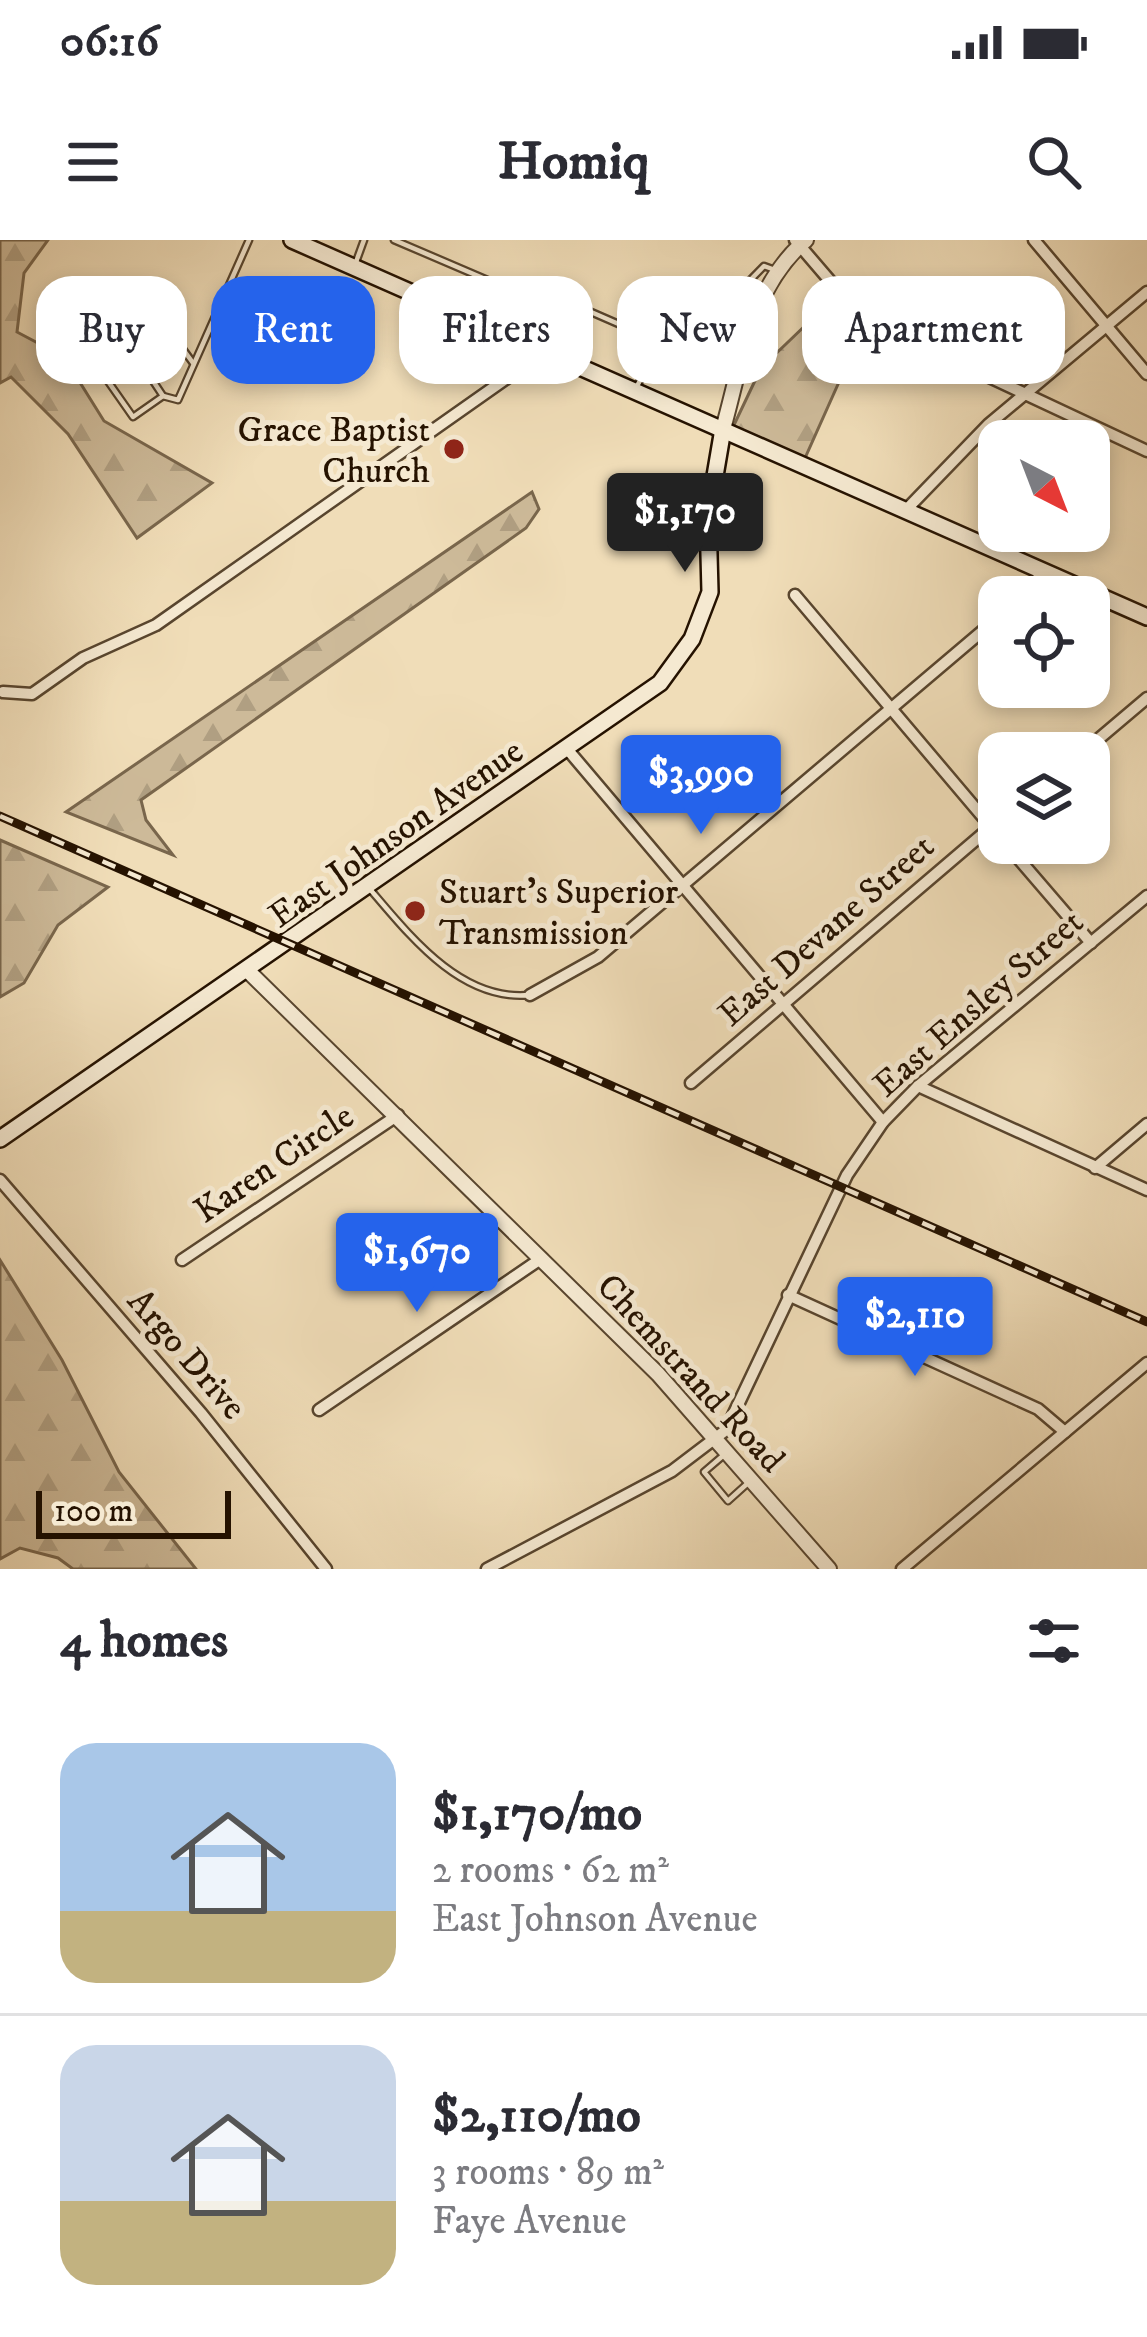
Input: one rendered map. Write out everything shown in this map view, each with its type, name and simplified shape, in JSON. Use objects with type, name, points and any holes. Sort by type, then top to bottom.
[{"type":"main road","points":[[292,240],[399,287]]},
{"type":"main road","points":[[593,372],[1147,617]]},
{"type":"main road","name":"East Johnson Avenue","points":[[0,1139],[661,683],[692,639],[710,592],[708,517],[723,430]]},
{"type":"street","points":[[1034,240],[1147,374]]},
{"type":"street","points":[[723,430],[760,296],[800,242],[861,317],[1147,451]]},
{"type":"street","points":[[906,510],[948,462],[1147,292]]},
{"type":"street","points":[[3,692],[32,694],[83,658],[156,625],[499,384]]},
{"type":"street","points":[[1040,576],[1044,571]]},
{"type":"street","points":[[795,595],[978,807]]},
{"type":"street","points":[[530,995],[598,957],[978,634]]},
{"type":"street","points":[[1107,732],[1147,698]]},
{"type":"street","points":[[568,750],[883,1122]]},
{"type":"street","name":"East Devane Street","points":[[691,1083],[978,843]]},
{"type":"street","points":[[1023,864],[1091,943]]},
{"type":"street","name":"East Ensley Street","points":[[487,1569],[672,1471],[717,1436],[737,1415],[788,1295],[847,1175],[883,1122],[918,1086],[1147,896]]},
{"type":"street","name":"Chemstrand Road","points":[[248,971],[398,1114],[717,1436],[825,1568]]},
{"type":"street","points":[[918,1086],[1147,1190]]},
{"type":"street","name":"Karen Circle","points":[[182,1260],[398,1114]]},
{"type":"street","points":[[1095,1168],[1147,1124]]},
{"type":"street","name":"Argo Drive","points":[[0,1180],[201,1413],[326,1569]]},
{"type":"street","points":[[319,1410],[542,1258]]},
{"type":"street","points":[[788,1295],[1038,1409],[1065,1432]]},
{"type":"street","points":[[902,1569],[1147,1364]]},
{"type":"lane","points":[[195,366],[157,322],[141,317],[120,331],[163,396],[178,400],[195,366],[249,240]]},
{"type":"lane","points":[[353,267],[364,240]]},
{"type":"lane","points":[[394,240],[478,276]]},
{"type":"lane","points":[[754,276],[764,266],[775,270]]},
{"type":"lane","points":[[110,384],[133,417],[163,396]]},
{"type":"lane","points":[[635,391],[639,384]]},
{"type":"lane","points":[[370,888],[448,970],[493,993],[530,995]]},
{"type":"lane","points":[[729,1450],[704,1472],[728,1501],[753,1479]]},
{"type":"green space","points":[[0,240],[48,240],[24,273],[17,332],[36,342],[36,384],[81,384],[104,421],[212,483],[137,538],[68,434],[11,377],[0,383]]},
{"type":"green space","points":[[802,329],[802,384],[838,384],[805,458],[733,427],[753,384],[778,384],[778,352]]},
{"type":"green space","points":[[532,492],[539,509],[526,528],[141,800],[146,820],[173,855],[66,812]]},
{"type":"green space","points":[[0,840],[108,887],[58,925],[24,983],[0,997]]},
{"type":"green space","points":[[0,1260],[62,1360],[119,1472],[196,1569],[73,1569],[58,1558],[20,1548],[0,1559]]},
{"type":"railway","points":[[0,816],[1147,1322]]},
{"type":"place","name":"Grace Baptist Church","points":[[454,449]]},
{"type":"place","name":"Stuart's Superior Transmission","points":[[415,911]]}]
